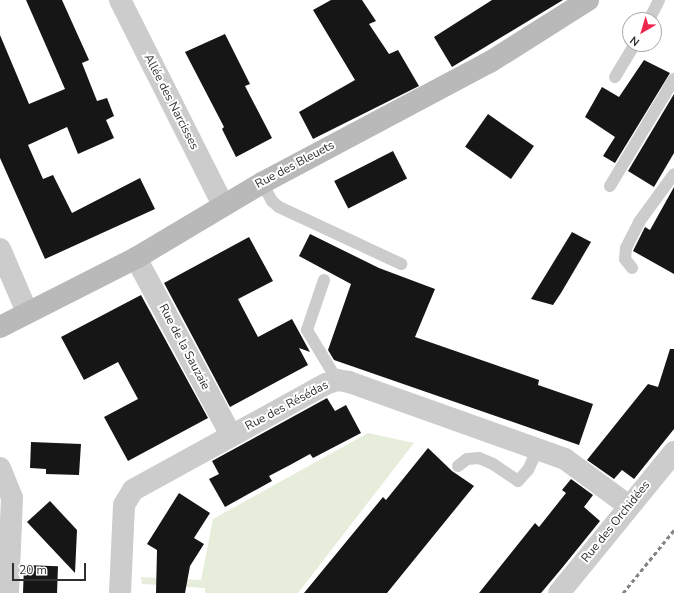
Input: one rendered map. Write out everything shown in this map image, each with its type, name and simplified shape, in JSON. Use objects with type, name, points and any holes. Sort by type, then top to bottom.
[{"type":"street","name":"Allée des Narcisses","points":[[120,0],[223,205]]},
{"type":"street","name":"Rue des Bleuets","points":[[0,327],[27,312],[90,283],[178,235],[223,205],[262,183],[490,62],[588,0]]},
{"type":"street","points":[[0,249],[27,312]]},
{"type":"street","name":"Rue de la Sauzaie","points":[[136,258],[231,435]]},
{"type":"street","name":"Rue des Résédas","points":[[120,593],[124,505],[127,496],[139,487],[231,435],[326,384],[337,380],[349,382],[565,459],[629,506]]},
{"type":"street","name":"Rue des Orchidées","points":[[559,593],[674,452]]},
{"type":"street","points":[[0,468],[12,498],[8,593]]},
{"type":"lane","points":[[653,12],[659,0]]},
{"type":"lane","points":[[615,77],[630,52]]},
{"type":"lane","points":[[610,186],[674,79]]},
{"type":"lane","points":[[632,268],[625,259],[626,248],[639,222],[674,174]]},
{"type":"lane","points":[[262,183],[272,201],[279,207],[401,264]]},
{"type":"lane","points":[[324,280],[308,330],[337,380]]},
{"type":"lane","points":[[458,466],[467,459],[479,458],[490,462],[518,481],[528,470],[538,449]]},
{"type":"green space","points":[[368,433],[414,443],[298,593],[205,593],[205,588],[142,584],[141,577],[201,580],[213,519]]},
{"type":"building","points":[[26,0],[62,0],[89,60],[82,63],[97,101],[107,98],[114,116],[106,120],[114,138],[78,154],[67,127],[28,145],[43,179],[53,175],[72,213],[140,178],[155,209],[45,259],[0,158],[0,35],[29,104],[65,89]]},
{"type":"building","points":[[331,0],[362,0],[376,21],[369,24],[389,54],[398,50],[419,86],[313,139],[299,112],[355,80],[313,10]]},
{"type":"building","points":[[492,0],[563,0],[452,67],[434,37]]},
{"type":"building","points":[[225,34],[250,84],[245,86],[272,138],[236,157],[222,129],[224,127],[185,52]]},
{"type":"building","points":[[644,60],[670,73],[615,163],[603,156],[615,137],[585,117],[602,87],[619,97]]},
{"type":"building","points":[[674,94],[674,153],[654,187],[628,171]]},
{"type":"building","points":[[488,114],[534,146],[511,179],[465,147]]},
{"type":"building","points":[[393,151],[407,179],[348,209],[334,181]]},
{"type":"building","points":[[674,187],[674,274],[633,251],[645,227],[650,230]]},
{"type":"building","points":[[572,232],[591,242],[561,293],[553,305],[531,299]]},
{"type":"building","points":[[310,234],[379,268],[435,289],[415,337],[539,380],[538,385],[593,404],[579,445],[334,360],[328,350],[351,284],[299,256]]},
{"type":"building","points":[[249,237],[273,281],[238,299],[258,337],[292,319],[310,352],[299,348],[308,365],[230,407],[164,283]]},
{"type":"building","points":[[141,295],[208,418],[128,461],[104,417],[138,399],[118,362],[84,380],[61,337]]},
{"type":"building","points":[[670,349],[674,349],[674,429],[634,479],[622,470],[614,479],[587,460],[648,384],[658,387]]},
{"type":"building","points":[[327,398],[335,411],[346,405],[361,433],[313,458],[310,454],[269,476],[272,481],[225,507],[209,479],[219,474],[212,461]]},
{"type":"building","points":[[31,442],[81,444],[79,475],[46,474],[46,469],[30,468]]},
{"type":"building","points":[[428,448],[452,471],[474,486],[387,593],[304,593],[383,497],[386,500]]},
{"type":"building","points":[[571,479],[593,495],[584,507],[600,521],[541,593],[479,593],[535,523],[539,527],[566,493],[562,490]]},
{"type":"building","points":[[179,493],[210,513],[194,538],[204,544],[190,566],[185,593],[156,593],[157,550],[147,544]]},
{"type":"building","points":[[50,501],[77,530],[75,573],[27,522]]},
{"type":"building","points":[[24,565],[58,566],[57,593],[23,593]]},
{"type":"railway","points":[[623,593],[674,530]]}]
